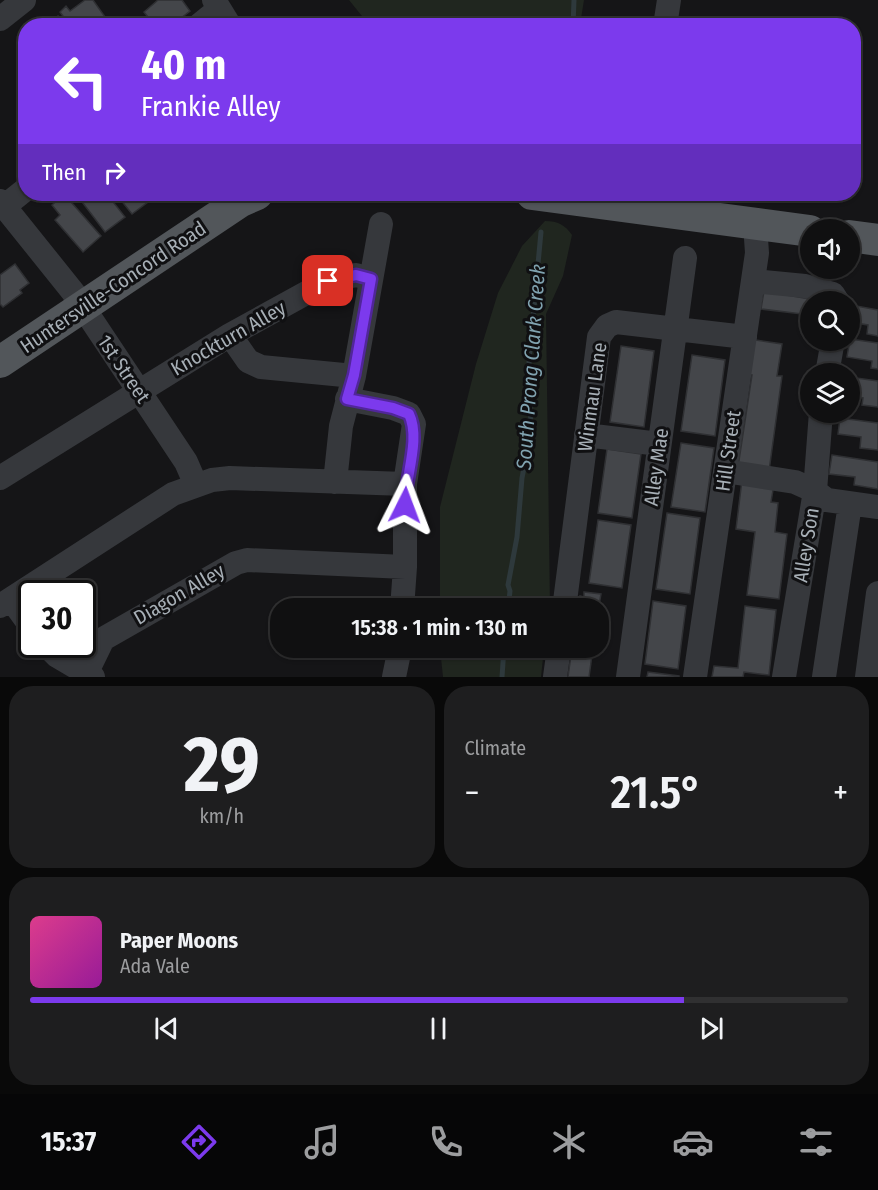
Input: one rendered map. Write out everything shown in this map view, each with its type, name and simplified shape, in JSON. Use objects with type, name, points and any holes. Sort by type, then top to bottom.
[{"type":"main road","name":"Huntersville-Concord Road","points":[[0,362],[241,201]]},
{"type":"main road","points":[[641,201],[755,224],[800,230]]},
{"type":"main road","points":[[860,238],[878,240]]},
{"type":"street","points":[[0,19],[24,0]]},
{"type":"street","points":[[666,18],[669,0]]},
{"type":"street","points":[[2,203],[18,194]]},
{"type":"street","name":"1st Street","points":[[2,203],[83,308],[186,462],[196,485]]},
{"type":"street","points":[[335,482],[336,456],[354,375],[381,224]]},
{"type":"street","name":"Hill Street","points":[[695,677],[757,253],[755,224]]},
{"type":"street","name":"Alley Mae","points":[[628,677],[685,258]]},
{"type":"street","name":"Knockturn Alley","points":[[0,478],[230,335],[328,281],[356,275],[371,279]]},
{"type":"street","points":[[753,281],[805,286],[822,291]]},
{"type":"street","name":"Winmau Lane","points":[[565,598],[599,337],[607,326],[616,322],[745,337]]},
{"type":"street","points":[[230,335],[248,361],[261,367],[354,375]]},
{"type":"street","points":[[347,399],[393,408],[409,414],[414,424],[405,484],[403,598]]},
{"type":"street","name":"Alley Son","points":[[784,677],[815,491],[820,423]]},
{"type":"street","points":[[586,435],[659,444]]},
{"type":"street","points":[[725,471],[795,483],[815,491],[827,500],[878,507]]},
{"type":"street","points":[[18,615],[5,603],[173,494],[196,485],[230,478],[405,484]]},
{"type":"street","points":[[824,677],[850,504]]},
{"type":"street","name":"Diagon Alley","points":[[89,675],[103,639],[236,562],[247,560],[405,567]]},
{"type":"street","points":[[867,677],[878,593]]},
{"type":"street","points":[[60,658],[89,675]]},
{"type":"street","points":[[394,677],[398,658]]},
{"type":"street","points":[[555,677],[558,658]]},
{"type":"shaded area","points":[[349,0],[584,0],[581,18],[364,18]]},
{"type":"shaded area","points":[[545,221],[561,224],[572,235],[563,276],[546,314],[550,598],[440,598],[440,507],[476,364],[498,293],[522,246]]},
{"type":"shaded area","points":[[441,658],[543,658],[541,677],[443,677]]},
{"type":"building","points":[[85,0],[93,0],[106,18],[64,18],[60,12],[66,6],[70,11]]},
{"type":"building","points":[[158,0],[182,0],[190,11],[181,18],[149,18],[144,12]]},
{"type":"building","points":[[56,201],[70,201],[101,236],[83,252],[55,220],[60,215],[52,205]]},
{"type":"building","points":[[81,201],[112,201],[125,217],[105,232]]},
{"type":"building","points":[[122,201],[149,201],[132,214]]},
{"type":"building","points":[[15,264],[29,283],[20,290],[22,293],[3,307],[0,304],[0,275]]},
{"type":"building","points":[[764,291],[800,297],[800,314],[761,309]]},
{"type":"building","points":[[860,307],[878,310],[878,336],[867,334],[868,325],[860,324]]},
{"type":"building","points":[[749,339],[782,344],[777,376],[782,376],[769,471],[738,467],[752,375],[744,374]]},
{"type":"building","points":[[860,340],[878,343],[878,369],[871,368],[872,361],[847,357],[848,351],[860,351]]},
{"type":"building","points":[[621,346],[654,351],[644,427],[610,422]]},
{"type":"building","points":[[692,355],[725,360],[715,436],[681,431]]},
{"type":"building","points":[[860,379],[878,381],[878,407],[862,405],[863,398],[860,398]]},
{"type":"building","points":[[860,421],[878,423],[878,450],[860,448],[861,437],[838,434],[839,423],[860,423]]},
{"type":"building","points":[[681,443],[714,448],[705,512],[671,507]]},
{"type":"building","points":[[607,449],[641,454],[632,518],[598,513]]},
{"type":"building","points":[[832,455],[878,462],[878,489],[854,485],[855,477],[829,474]]},
{"type":"building","points":[[742,480],[774,484],[771,502],[778,503],[775,532],[787,534],[779,599],[747,595],[755,532],[736,529]]},
{"type":"building","points":[[667,513],[700,518],[690,594],[656,589]]},
{"type":"building","points":[[598,520],[631,525],[622,588],[589,583]]},
{"type":"building","points":[[584,592],[601,594],[600,598],[580,598],[580,596],[584,597]]},
{"type":"building","points":[[653,601],[686,606],[678,669],[645,664]]},
{"type":"building","points":[[745,606],[776,610],[769,675],[744,672],[743,677],[712,677],[714,666],[738,668]]},
{"type":"building","points":[[571,658],[592,658],[589,677],[568,677]]},
{"type":"building","points":[[648,672],[679,676],[679,677],[647,677]]},
{"type":"waterway","name":"South Prong Clark Creek","points":[[573,18],[574,0]]},
{"type":"waterway","name":"South Prong Clark Creek","points":[[509,598],[508,585],[517,537],[522,478],[531,431],[529,360],[541,232]]},
{"type":"waterway","name":"South Prong Clark Creek","points":[[502,677],[503,658]]},
{"type":"route","points":[[328,281],[356,275],[371,279],[354,375],[347,399],[393,408],[409,414],[414,424],[405,484],[405,505]]}]
